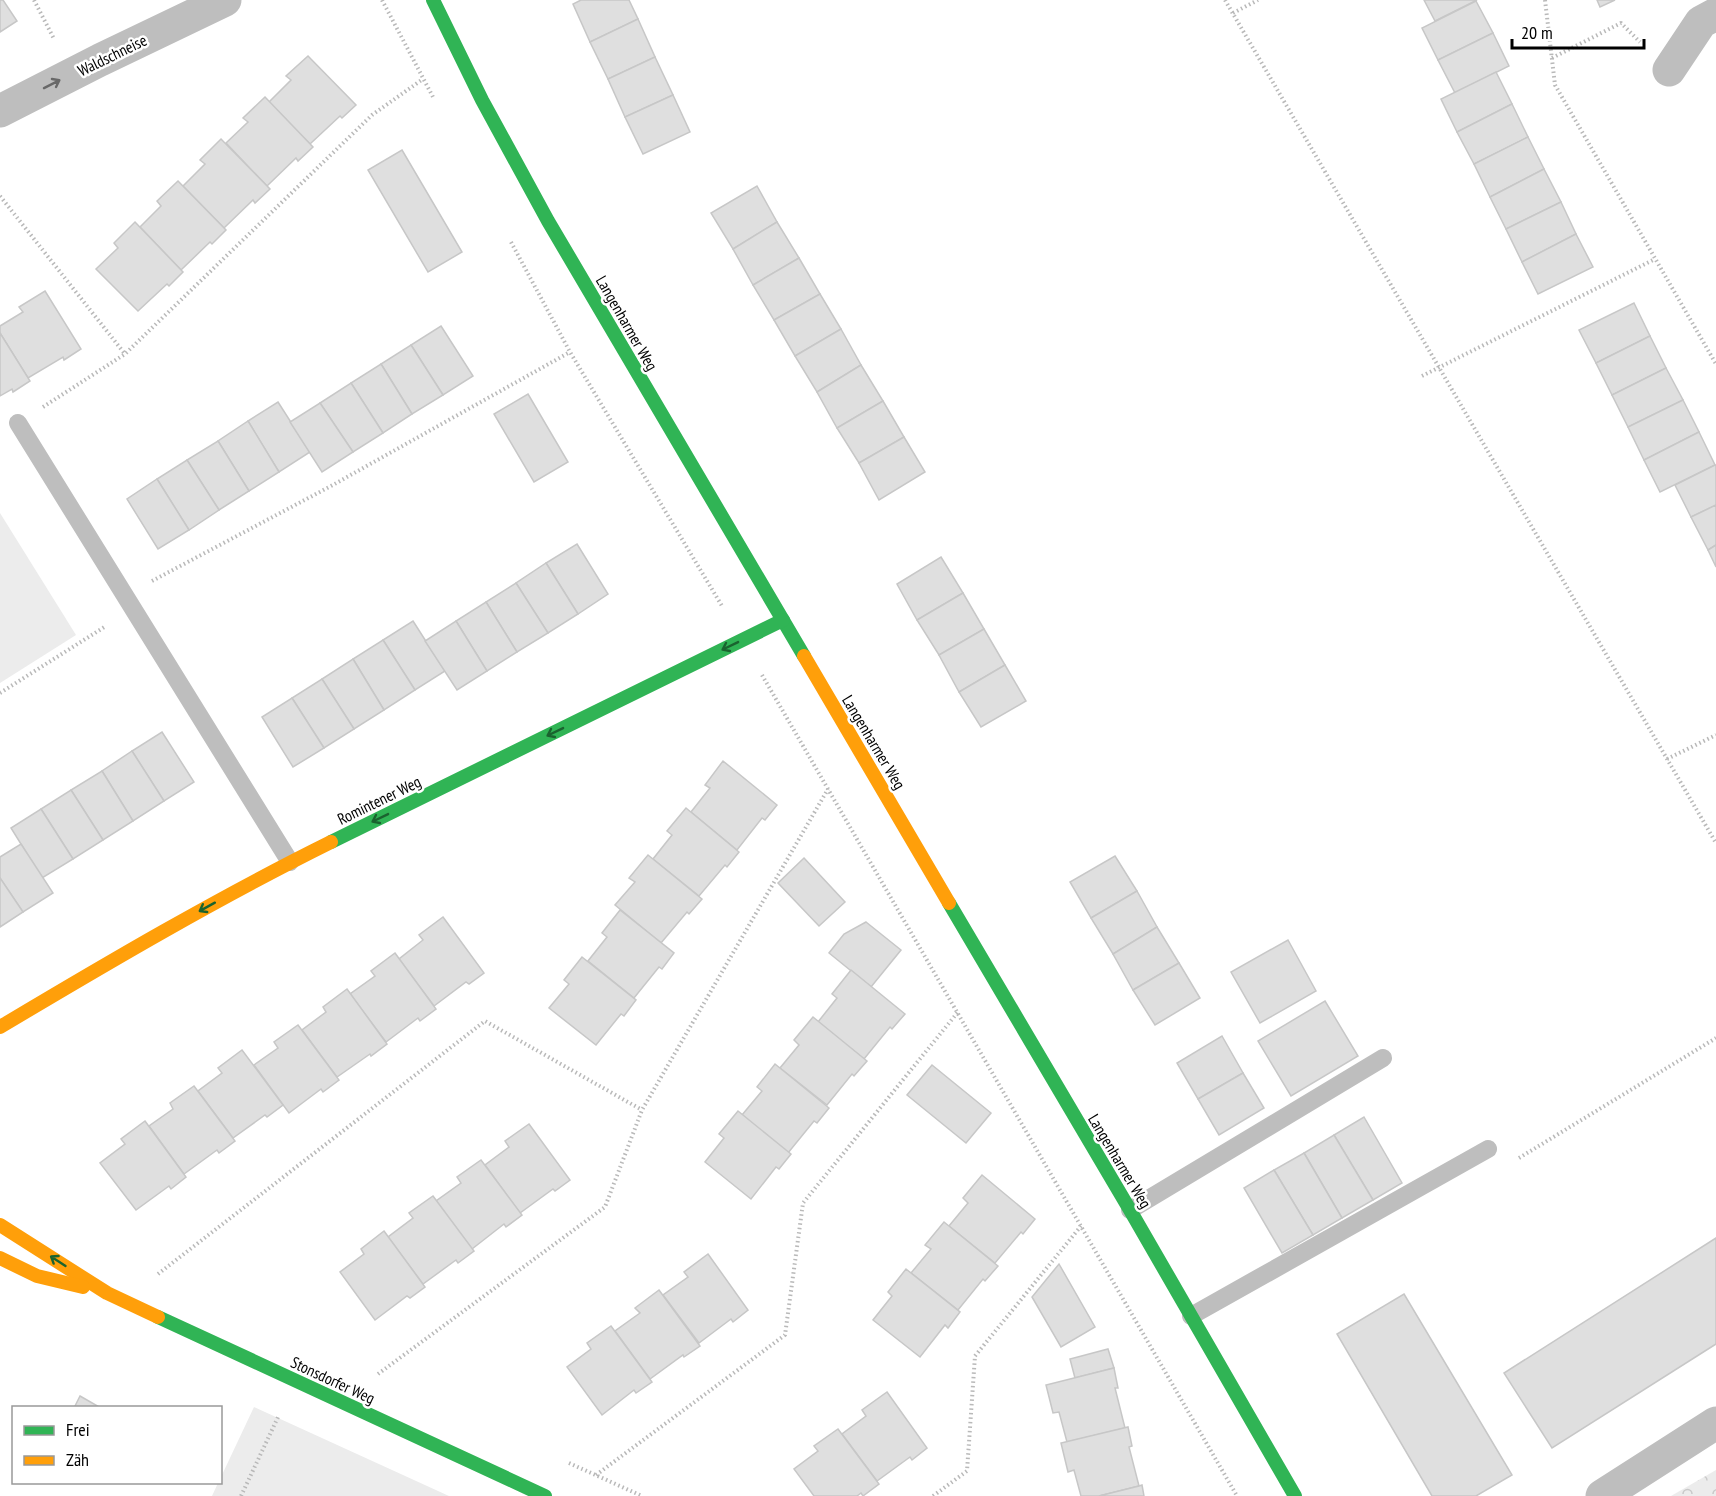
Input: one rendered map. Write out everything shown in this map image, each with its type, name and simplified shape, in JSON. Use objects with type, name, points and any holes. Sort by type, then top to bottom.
[{"type":"main road","name":"Langenharmer Weg","points":[[433,0],[525,181],[1130,1210],[1295,1496]]},
{"type":"main road","name":"Romintener Weg","points":[[0,1027],[137,945],[290,862],[783,620]]},
{"type":"main road","name":"Stonsdorfer Weg","points":[[0,1226],[107,1293],[545,1496]]},
{"type":"main road","name":"Stonsdorfer Weg","points":[[0,1258],[38,1276],[107,1293]]},
{"type":"street","name":"Waldschneise","points":[[0,111],[225,0]]},
{"type":"street","points":[[1669,70],[1701,22],[1716,14]]},
{"type":"street","points":[[1602,1496],[1716,1423]]},
{"type":"lane","points":[[18,423],[290,862]]},
{"type":"lane","points":[[1130,1210],[1383,1058]]},
{"type":"lane","points":[[1191,1316],[1488,1149]]},
{"type":"path","points":[[382,0],[435,100]]},
{"type":"path","points":[[1225,0],[1716,843]]},
{"type":"path","points":[[1233,13],[1258,0]]},
{"type":"path","points":[[1545,0],[1555,85],[1716,364]]},
{"type":"path","points":[[1552,58],[1621,23],[1669,70]]},
{"type":"path","points":[[18,423],[125,354],[372,115],[423,79]]},
{"type":"path","points":[[0,196],[125,354]]},
{"type":"path","points":[[508,237],[570,352],[742,640],[1237,1496]]},
{"type":"path","points":[[1422,376],[1655,259]]},
{"type":"path","points":[[0,693],[129,602],[570,352]]},
{"type":"path","points":[[1667,759],[1716,735]]},
{"type":"path","points":[[377,1375],[605,1207],[642,1110],[828,789]]},
{"type":"path","points":[[596,1475],[786,1335],[803,1203],[958,1012]]},
{"type":"path","points":[[158,1274],[485,1021],[642,1110]]},
{"type":"path","points":[[933,1496],[967,1471],[975,1356],[1081,1226]]},
{"type":"path","points":[[241,1496],[295,1380]]},
{"type":"green space","points":[[0,513],[76,635],[0,683]]},
{"type":"green space","points":[[254,1407],[449,1496],[212,1496],[218,1484],[222,1484],[222,1475]]},
{"type":"green space","points":[[1716,1470],[1716,1496],[1671,1496]]},
{"type":"building","points":[[0,0],[3,0],[17,21],[0,32]]},
{"type":"building","points":[[581,0],[629,0],[638,19],[590,42],[573,4]]},
{"type":"building","points":[[1424,0],[1477,0],[1435,21]]},
{"type":"building","points":[[1597,0],[1615,0],[1600,7]]},
{"type":"building","points":[[1476,1],[1493,33],[1438,60],[1422,28]]},
{"type":"building","points":[[638,19],[655,57],[608,79],[590,42]]},
{"type":"building","points":[[1493,33],[1509,66],[1455,93],[1438,60]]},
{"type":"building","points":[[308,56],[356,105],[342,118],[340,116],[310,144],[269,102],[291,80],[286,76]]},
{"type":"building","points":[[655,57],[673,95],[625,117],[608,79]]},
{"type":"building","points":[[1496,72],[1512,104],[1457,132],[1441,99]]},
{"type":"building","points":[[673,95],[690,132],[643,154],[625,117]]},
{"type":"building","points":[[265,97],[313,147],[298,161],[296,158],[267,186],[226,143],[248,122],[243,118]]},
{"type":"building","points":[[1512,104],[1528,137],[1474,164],[1457,132]]},
{"type":"building","points":[[1528,137],[1544,169],[1490,197],[1474,164]]},
{"type":"building","points":[[221,139],[270,189],[255,203],[253,200],[224,228],[183,186],[205,164],[200,160]]},
{"type":"building","points":[[402,150],[462,252],[428,272],[368,170]]},
{"type":"building","points":[[1544,169],[1561,202],[1506,229],[1490,197]]},
{"type":"building","points":[[178,181],[226,230],[181,270],[140,227],[161,206],[157,201]]},
{"type":"building","points":[[757,186],[777,222],[733,249],[711,213]]},
{"type":"building","points":[[1561,202],[1576,234],[1522,262],[1506,229]]},
{"type":"building","points":[[135,222],[183,272],[138,311],[96,269],[118,248],[114,243]]},
{"type":"building","points":[[777,222],[799,258],[753,285],[733,249]]},
{"type":"building","points":[[1576,234],[1593,267],[1538,294],[1522,262]]},
{"type":"building","points":[[799,258],[820,294],[774,320],[753,285]]},
{"type":"building","points":[[45,291],[81,349],[28,378],[0,333],[0,326],[23,312],[19,307]]},
{"type":"building","points":[[820,294],[841,329],[795,356],[774,320]]},
{"type":"building","points":[[1634,303],[1650,336],[1596,363],[1579,330]]},
{"type":"building","points":[[441,326],[473,376],[443,395],[411,345]]},
{"type":"building","points":[[841,329],[861,365],[817,392],[795,356]]},
{"type":"building","points":[[0,333],[30,381],[13,392],[12,389],[0,396]]},
{"type":"building","points":[[1650,336],[1666,368],[1612,395],[1596,363]]},
{"type":"building","points":[[411,345],[443,395],[412,414],[381,364]]},
{"type":"building","points":[[381,364],[412,414],[383,433],[351,383]]},
{"type":"building","points":[[861,365],[883,401],[837,428],[817,392]]},
{"type":"building","points":[[1666,368],[1683,400],[1628,427],[1612,395]]},
{"type":"building","points":[[351,383],[383,433],[353,452],[320,403]]},
{"type":"building","points":[[528,394],[568,462],[534,482],[494,414]]},
{"type":"building","points":[[1683,400],[1699,432],[1644,460],[1628,427]]},
{"type":"building","points":[[883,401],[904,437],[859,463],[837,428]]},
{"type":"building","points":[[278,402],[310,452],[279,472],[248,421]]},
{"type":"building","points":[[320,403],[353,452],[322,472],[290,422]]},
{"type":"building","points":[[248,421],[279,472],[249,491],[218,441]]},
{"type":"building","points":[[1699,432],[1715,465],[1660,492],[1644,460]]},
{"type":"building","points":[[904,437],[925,472],[879,500],[859,463]]},
{"type":"building","points":[[218,441],[249,491],[219,510],[187,460]]},
{"type":"building","points":[[187,460],[219,510],[189,530],[157,479]]},
{"type":"building","points":[[1716,465],[1716,505],[1691,517],[1675,485]]},
{"type":"building","points":[[157,479],[189,530],[158,549],[127,499]]},
{"type":"building","points":[[1716,505],[1716,545],[1708,550],[1691,517]]},
{"type":"building","points":[[577,544],[608,594],[578,614],[546,563]]},
{"type":"building","points":[[1716,545],[1716,567],[1708,550]]},
{"type":"building","points":[[941,557],[963,593],[917,620],[897,584]]},
{"type":"building","points":[[546,563],[578,614],[548,633],[516,583]]},
{"type":"building","points":[[516,583],[548,633],[517,652],[486,602]]},
{"type":"building","points":[[963,593],[984,629],[939,655],[917,620]]},
{"type":"building","points":[[486,602],[517,652],[487,671],[456,621]]},
{"type":"building","points":[[413,621],[445,671],[415,690],[383,640]]},
{"type":"building","points":[[456,621],[487,671],[457,690],[425,641]]},
{"type":"building","points":[[984,629],[1005,665],[959,692],[939,655]]},
{"type":"building","points":[[383,640],[415,690],[384,710],[353,659]]},
{"type":"building","points":[[353,659],[384,710],[354,729],[322,679]]},
{"type":"building","points":[[1005,665],[1026,701],[981,727],[959,692]]},
{"type":"building","points":[[322,679],[354,729],[324,748],[292,698]]},
{"type":"building","points":[[292,698],[324,748],[293,767],[262,717]]},
{"type":"building","points":[[162,732],[194,782],[164,801],[132,751]]},
{"type":"building","points":[[132,751],[164,801],[133,821],[102,771]]},
{"type":"building","points":[[723,761],[777,805],[765,820],[762,818],[737,850],[691,812],[710,788],[705,785]]},
{"type":"building","points":[[102,771],[133,821],[103,840],[71,790]]},
{"type":"building","points":[[71,790],[103,840],[73,859],[41,809]]},
{"type":"building","points":[[686,808],[739,852],[699,896],[653,859],[672,835],[667,831]]},
{"type":"building","points":[[41,809],[73,859],[42,878],[11,828]]},
{"type":"building","points":[[21,844],[53,893],[23,912],[0,878],[0,857]]},
{"type":"building","points":[[648,855],[702,899],[689,914],[687,912],[661,943],[615,905],[635,882],[629,878]]},
{"type":"building","points":[[1115,856],[1137,891],[1091,918],[1070,882]]},
{"type":"building","points":[[804,858],[845,902],[819,926],[778,883]]},
{"type":"building","points":[[0,878],[23,912],[0,927]]},
{"type":"building","points":[[1137,891],[1157,927],[1113,954],[1091,918]]},
{"type":"building","points":[[620,910],[674,953],[662,969],[659,967],[634,998],[588,961],[607,937],[602,933]]},
{"type":"building","points":[[443,917],[484,973],[469,984],[466,982],[434,1006],[399,959],[423,940],[419,935]]},
{"type":"building","points":[[866,922],[901,950],[871,987],[829,953],[844,934]]},
{"type":"building","points":[[1157,927],[1179,963],[1133,990],[1113,954]]},
{"type":"building","points":[[1288,940],[1316,991],[1260,1023],[1231,972]]},
{"type":"building","points":[[395,953],[436,1009],[420,1021],[418,1018],[386,1042],[350,994],[375,976],[371,971]]},
{"type":"building","points":[[582,957],[636,1000],[624,1016],[621,1014],[596,1045],[549,1008],[569,984],[564,980]]},
{"type":"building","points":[[1179,963],[1200,998],[1155,1025],[1133,990]]},
{"type":"building","points":[[851,970],[905,1014],[892,1029],[890,1027],[864,1059],[818,1022],[837,998],[832,994]]},
{"type":"building","points":[[347,989],[387,1044],[337,1077],[302,1030],[326,1012],[323,1007]]},
{"type":"building","points":[[1325,1001],[1358,1056],[1291,1096],[1258,1041]]},
{"type":"building","points":[[813,1017],[867,1061],[854,1076],[852,1074],[827,1105],[780,1068],[799,1045],[794,1040]]},
{"type":"building","points":[[298,1025],[339,1080],[323,1092],[321,1089],[289,1113],[254,1065],[278,1048],[274,1042]]},
{"type":"building","points":[[1222,1036],[1243,1073],[1198,1099],[1177,1063]]},
{"type":"building","points":[[242,1050],[283,1105],[233,1138],[198,1091],[222,1073],[218,1068]]},
{"type":"building","points":[[775,1064],[829,1108],[817,1123],[814,1121],[788,1153],[742,1115],[762,1091],[757,1087]]},
{"type":"building","points":[[932,1065],[991,1113],[966,1143],[907,1095]]},
{"type":"building","points":[[1243,1073],[1264,1108],[1219,1135],[1198,1099]]},
{"type":"building","points":[[194,1086],[235,1141],[219,1153],[217,1150],[184,1174],[149,1126],[173,1109],[170,1103]]},
{"type":"building","points":[[738,1111],[791,1154],[779,1169],[776,1167],[751,1199],[705,1162],[724,1138],[719,1134]]},
{"type":"building","points":[[1364,1117],[1402,1183],[1373,1200],[1334,1135]]},
{"type":"building","points":[[145,1121],[186,1177],[171,1189],[169,1186],[136,1210],[100,1163],[125,1144],[121,1139]]},
{"type":"building","points":[[529,1124],[570,1180],[555,1191],[553,1189],[520,1213],[485,1165],[509,1147],[505,1141]]},
{"type":"building","points":[[1334,1135],[1373,1200],[1342,1218],[1304,1153]]},
{"type":"building","points":[[1304,1153],[1342,1218],[1313,1235],[1274,1170]]},
{"type":"building","points":[[481,1160],[522,1215],[506,1227],[504,1224],[472,1249],[436,1201],[461,1183],[457,1177]]},
{"type":"building","points":[[1274,1170],[1313,1235],[1282,1253],[1244,1188]]},
{"type":"building","points":[[982,1175],[1035,1219],[995,1263],[949,1226],[968,1203],[963,1198]]},
{"type":"building","points":[[433,1196],[474,1251],[458,1263],[456,1260],[423,1284],[388,1237],[413,1218],[409,1213]]},
{"type":"building","points":[[944,1222],[998,1266],[985,1281],[983,1279],[958,1310],[911,1273],[931,1249],[925,1245]]},
{"type":"building","points":[[384,1231],[425,1287],[410,1298],[407,1296],[375,1320],[340,1272],[364,1254],[361,1249]]},
{"type":"building","points":[[1716,1238],[1716,1344],[1552,1448],[1504,1373]]},
{"type":"building","points":[[708,1254],[748,1310],[733,1322],[731,1319],[699,1343],[663,1295],[688,1277],[684,1272]]},
{"type":"building","points":[[1059,1264],[1095,1327],[1061,1347],[1032,1297]]},
{"type":"building","points":[[906,1269],[960,1312],[948,1328],[945,1325],[920,1357],[873,1320],[892,1296],[888,1292]]},
{"type":"building","points":[[659,1290],[700,1346],[684,1357],[683,1355],[650,1379],[615,1331],[640,1313],[635,1308]]},
{"type":"building","points":[[1404,1294],[1512,1475],[1476,1496],[1432,1496],[1337,1334]]},
{"type":"building","points":[[611,1326],[652,1382],[636,1393],[634,1390],[602,1415],[567,1367],[591,1349],[587,1343]]},
{"type":"building","points":[[1108,1349],[1114,1368],[1075,1378],[1070,1359]]},
{"type":"building","points":[[1114,1368],[1118,1388],[1115,1388],[1125,1428],[1067,1442],[1059,1412],[1053,1413],[1046,1385]]},
{"type":"building","points":[[887,1392],[927,1448],[912,1460],[910,1457],[877,1481],[842,1434],[866,1416],[862,1410]]},
{"type":"building","points":[[80,1396],[98,1406],[75,1406]]},
{"type":"building","points":[[1128,1427],[1132,1446],[1129,1447],[1139,1486],[1099,1496],[1081,1496],[1074,1470],[1068,1472],[1061,1443]]},
{"type":"building","points":[[838,1429],[879,1484],[863,1496],[861,1493],[857,1496],[814,1496],[794,1469],[818,1451],[814,1446]]},
{"type":"building","points":[[1142,1485],[1144,1496],[1099,1496],[1139,1486]]},
{"type":"traffic: fast","points":[[433,0],[482,100],[548,221],[804,656]]},
{"type":"traffic: fast","points":[[331,842],[783,620]]},
{"type":"traffic: fast","points":[[949,903],[1295,1496]]},
{"type":"traffic: fast","points":[[158,1317],[545,1496]]},
{"type":"traffic: slow","points":[[804,656],[949,903]]},
{"type":"traffic: slow","points":[[0,1027],[205,908],[331,842]]},
{"type":"traffic: slow","points":[[0,1225],[107,1293],[158,1317]]},
{"type":"traffic: slow","points":[[0,1258],[37,1276],[83,1287]]}]
